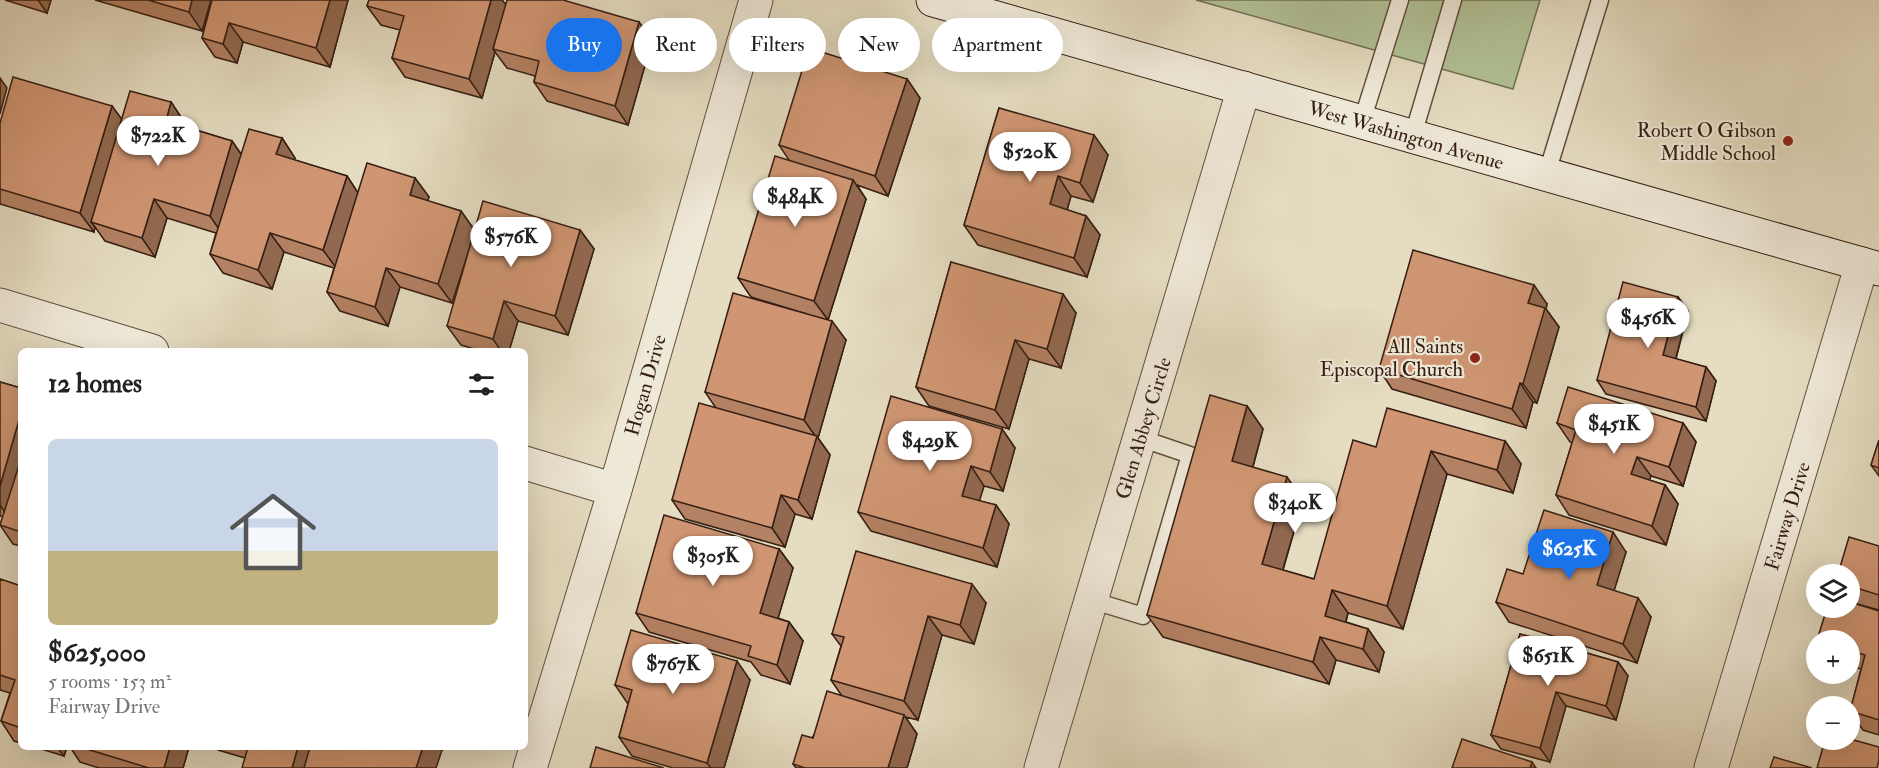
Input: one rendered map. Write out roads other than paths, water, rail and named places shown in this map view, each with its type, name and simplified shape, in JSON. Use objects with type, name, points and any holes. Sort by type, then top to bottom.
[{"type":"street","name":"Hogan Drive","points":[[530,768],[615,490],[756,0]]},
{"type":"street","name":"West Washington Avenue","points":[[933,0],[1871,267]]},
{"type":"street","name":"Glen Abbey Circle","points":[[1041,768],[1244,88]]},
{"type":"street","name":"Fairway Drive","points":[[1711,768],[1871,267]]},
{"type":"street","points":[[0,305],[142,348]]},
{"type":"street","points":[[528,464],[615,490]]},
{"type":"lane","points":[[1362,121],[1400,0]]},
{"type":"lane","points":[[1413,135],[1454,0]]},
{"type":"lane","points":[[1546,176],[1600,0]]},
{"type":"lane","points":[[1091,600],[1143,615],[1190,455],[1140,438]]},
{"type":"place","name":"Robert O Gibson Middle School","points":[[1788,141]]},
{"type":"place","name":"All Saints Episcopal Church","points":[[1475,358]]}]
